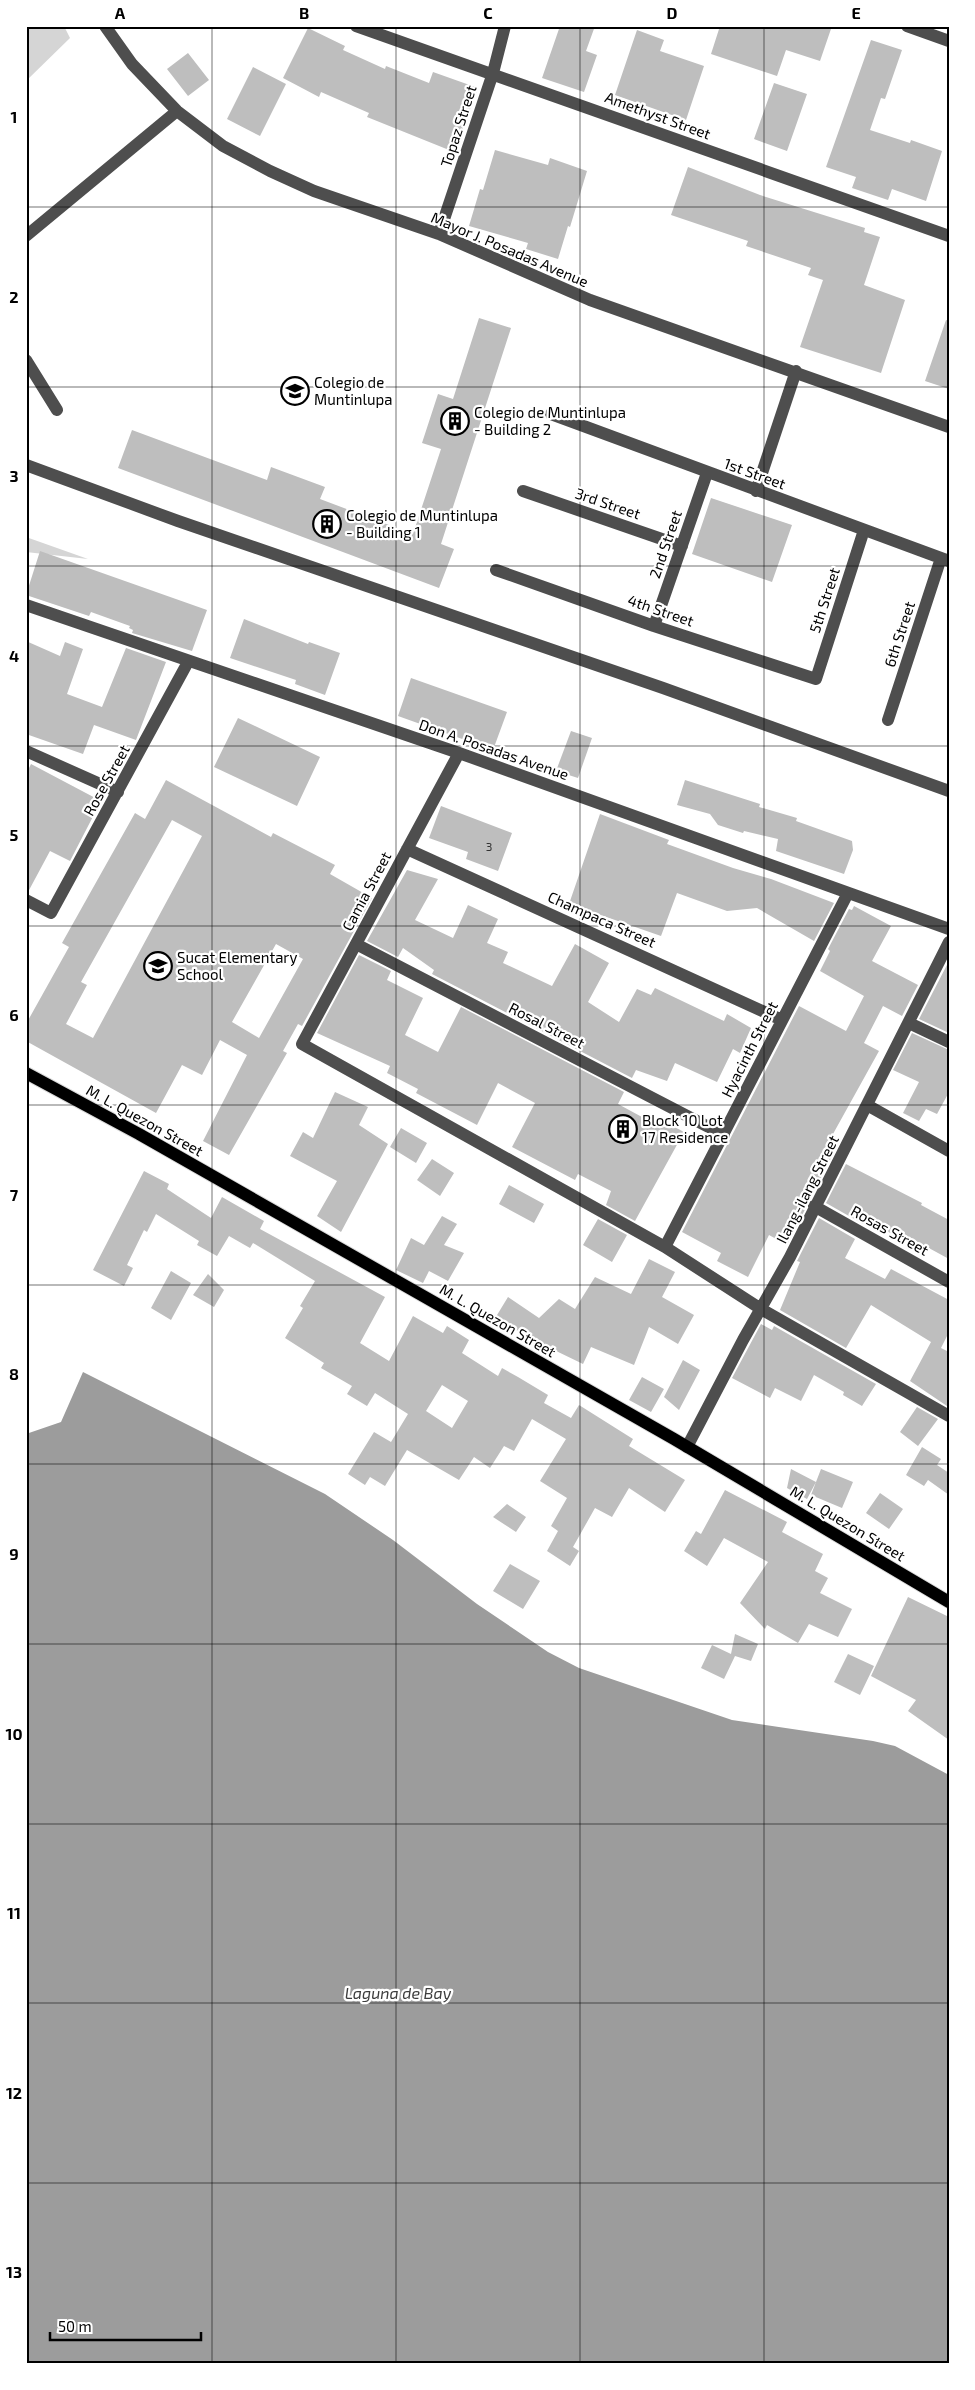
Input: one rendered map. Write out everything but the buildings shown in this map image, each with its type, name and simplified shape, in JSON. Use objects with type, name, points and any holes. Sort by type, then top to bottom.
[{"type":"main road","name":"M. L. Quezon Street","points":[[26,1073],[139,1134],[688,1447],[949,1602]]},
{"type":"street","name":"Mayor J. Posadas Avenue","points":[[105,26],[132,64],[177,111],[223,146],[270,171],[314,191],[440,234],[590,300],[796,371],[949,427]]},
{"type":"street","name":"Amethyst Street","points":[[356,26],[949,236]]},
{"type":"street","name":"Topaz Street","points":[[440,234],[493,73],[505,26]]},
{"type":"street","points":[[907,26],[949,41]]},
{"type":"street","points":[[26,236],[177,111]]},
{"type":"street","points":[[26,360],[57,410]]},
{"type":"street","points":[[756,491],[796,371]]},
{"type":"street","name":"1st Street","points":[[551,414],[945,560]]},
{"type":"street","points":[[26,465],[178,521],[663,688],[949,791]]},
{"type":"street","name":"2nd Street","points":[[654,626],[707,473]]},
{"type":"street","name":"3rd Street","points":[[523,491],[682,546]]},
{"type":"street","name":"5th Street","points":[[816,679],[864,530]]},
{"type":"street","name":"6th Street","points":[[888,720],[945,560]]},
{"type":"street","name":"4th Street","points":[[496,570],[654,626],[816,679]]},
{"type":"street","name":"Don A. Posadas Avenue","points":[[26,605],[188,662],[459,753],[949,929]]},
{"type":"street","name":"Rose Street","points":[[26,900],[50,913],[188,662]]},
{"type":"street","points":[[26,751],[118,792]]},
{"type":"street","name":"Camia Street","points":[[459,753],[302,1044],[665,1247]]},
{"type":"street","name":"Champaca Street","points":[[407,849],[782,1020]]},
{"type":"street","name":"Hyacinth Street","points":[[665,1247],[848,893]]},
{"type":"street","name":"Ilang-ilang Street","points":[[688,1447],[790,1257],[814,1206],[868,1104],[949,942]]},
{"type":"street","name":"Rosal Street","points":[[356,944],[724,1135]]},
{"type":"street","points":[[909,1023],[949,1042]]},
{"type":"street","points":[[868,1104],[949,1152]]},
{"type":"street","name":"Rosas Street","points":[[814,1206],[949,1282]]},
{"type":"street","points":[[665,1247],[761,1309],[949,1416]]},
{"type":"shaded area","points":[[26,26],[64,26],[70,38],[26,81]]},
{"type":"shaded area","points":[[26,537],[88,559],[26,552]]},
{"type":"water","name":"Laguna de Bay","points":[[83,1372],[325,1494],[393,1540],[477,1604],[548,1652],[579,1668],[732,1720],[895,1746],[949,1775],[949,2364],[26,2364],[26,1434],[61,1422]]},
{"type":"place","name":"Colegio de Muntinlupa","points":[[295,391]]},
{"type":"place","name":"Colegio de Muntinlupa - Building 2","points":[[455,421]]},
{"type":"place","name":"Colegio de Muntinlupa - Building 1","points":[[327,524]]},
{"type":"place","name":"Sucat Elementary School","points":[[158,966]]},
{"type":"place","name":"Block 10 Lot 17 Residence","points":[[623,1129]]}]
